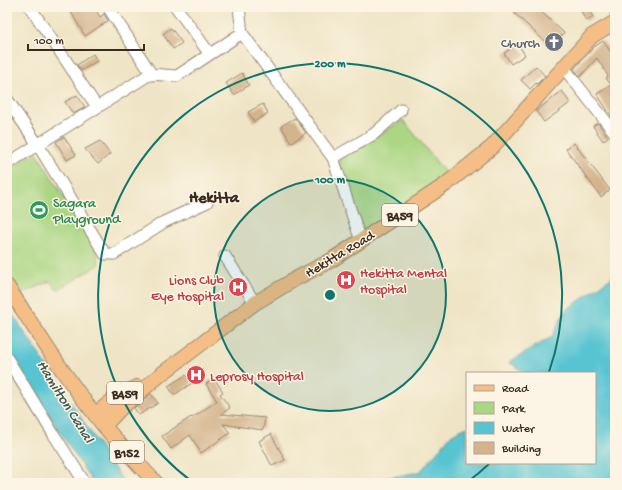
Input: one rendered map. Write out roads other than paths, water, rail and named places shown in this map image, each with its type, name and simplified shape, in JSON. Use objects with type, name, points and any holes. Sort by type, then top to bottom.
[{"type":"main road","name":"Hekitta Road","points":[[104,426],[121,408],[158,376],[255,303],[297,278],[330,261],[445,185],[492,147],[592,36],[615,22]]},
{"type":"main road","name":"B152","points":[[7,286],[66,375],[95,415],[156,483]]},
{"type":"main road","name":"Hekitta Road","points":[[95,415],[113,400],[158,376]]},
{"type":"street","points":[[30,7],[97,107]]},
{"type":"street","points":[[108,7],[152,75]]},
{"type":"street","points":[[176,7],[209,53]]},
{"type":"street","points":[[239,7],[242,33],[333,158],[361,241]]},
{"type":"street","points":[[7,164],[150,74],[177,76],[209,53],[242,33]]},
{"type":"street","points":[[562,68],[568,73],[615,133]]},
{"type":"street","points":[[7,99],[38,144],[105,254],[114,254],[164,222],[208,202]]},
{"type":"street","points":[[333,158],[374,134],[401,110]]},
{"type":"street","points":[[224,256],[255,303]]},
{"type":"street","points":[[7,358],[85,483]]},
{"type":"water","points":[[615,275],[615,474],[605,483],[371,483],[379,479],[420,472],[452,434],[466,427],[466,464],[596,464],[596,372],[524,372],[509,362],[552,337],[565,311]]},
{"type":"water","name":"Hamilton Canal","points":[[7,306],[124,483],[93,483],[7,350]]},
{"type":"place","name":"Church","points":[[554,42]]},
{"type":"place","name":"Sagara Playground","points":[[39,210]]},
{"type":"place","name":"Hekitta Mental Hospital","points":[[346,280]]},
{"type":"place","name":"Lions Club Eye Hospital","points":[[238,287]]},
{"type":"place","name":"Leprosy Hospital","points":[[196,375]]},
{"type":"district","name":"Hekitta","points":[[214,196]]}]
